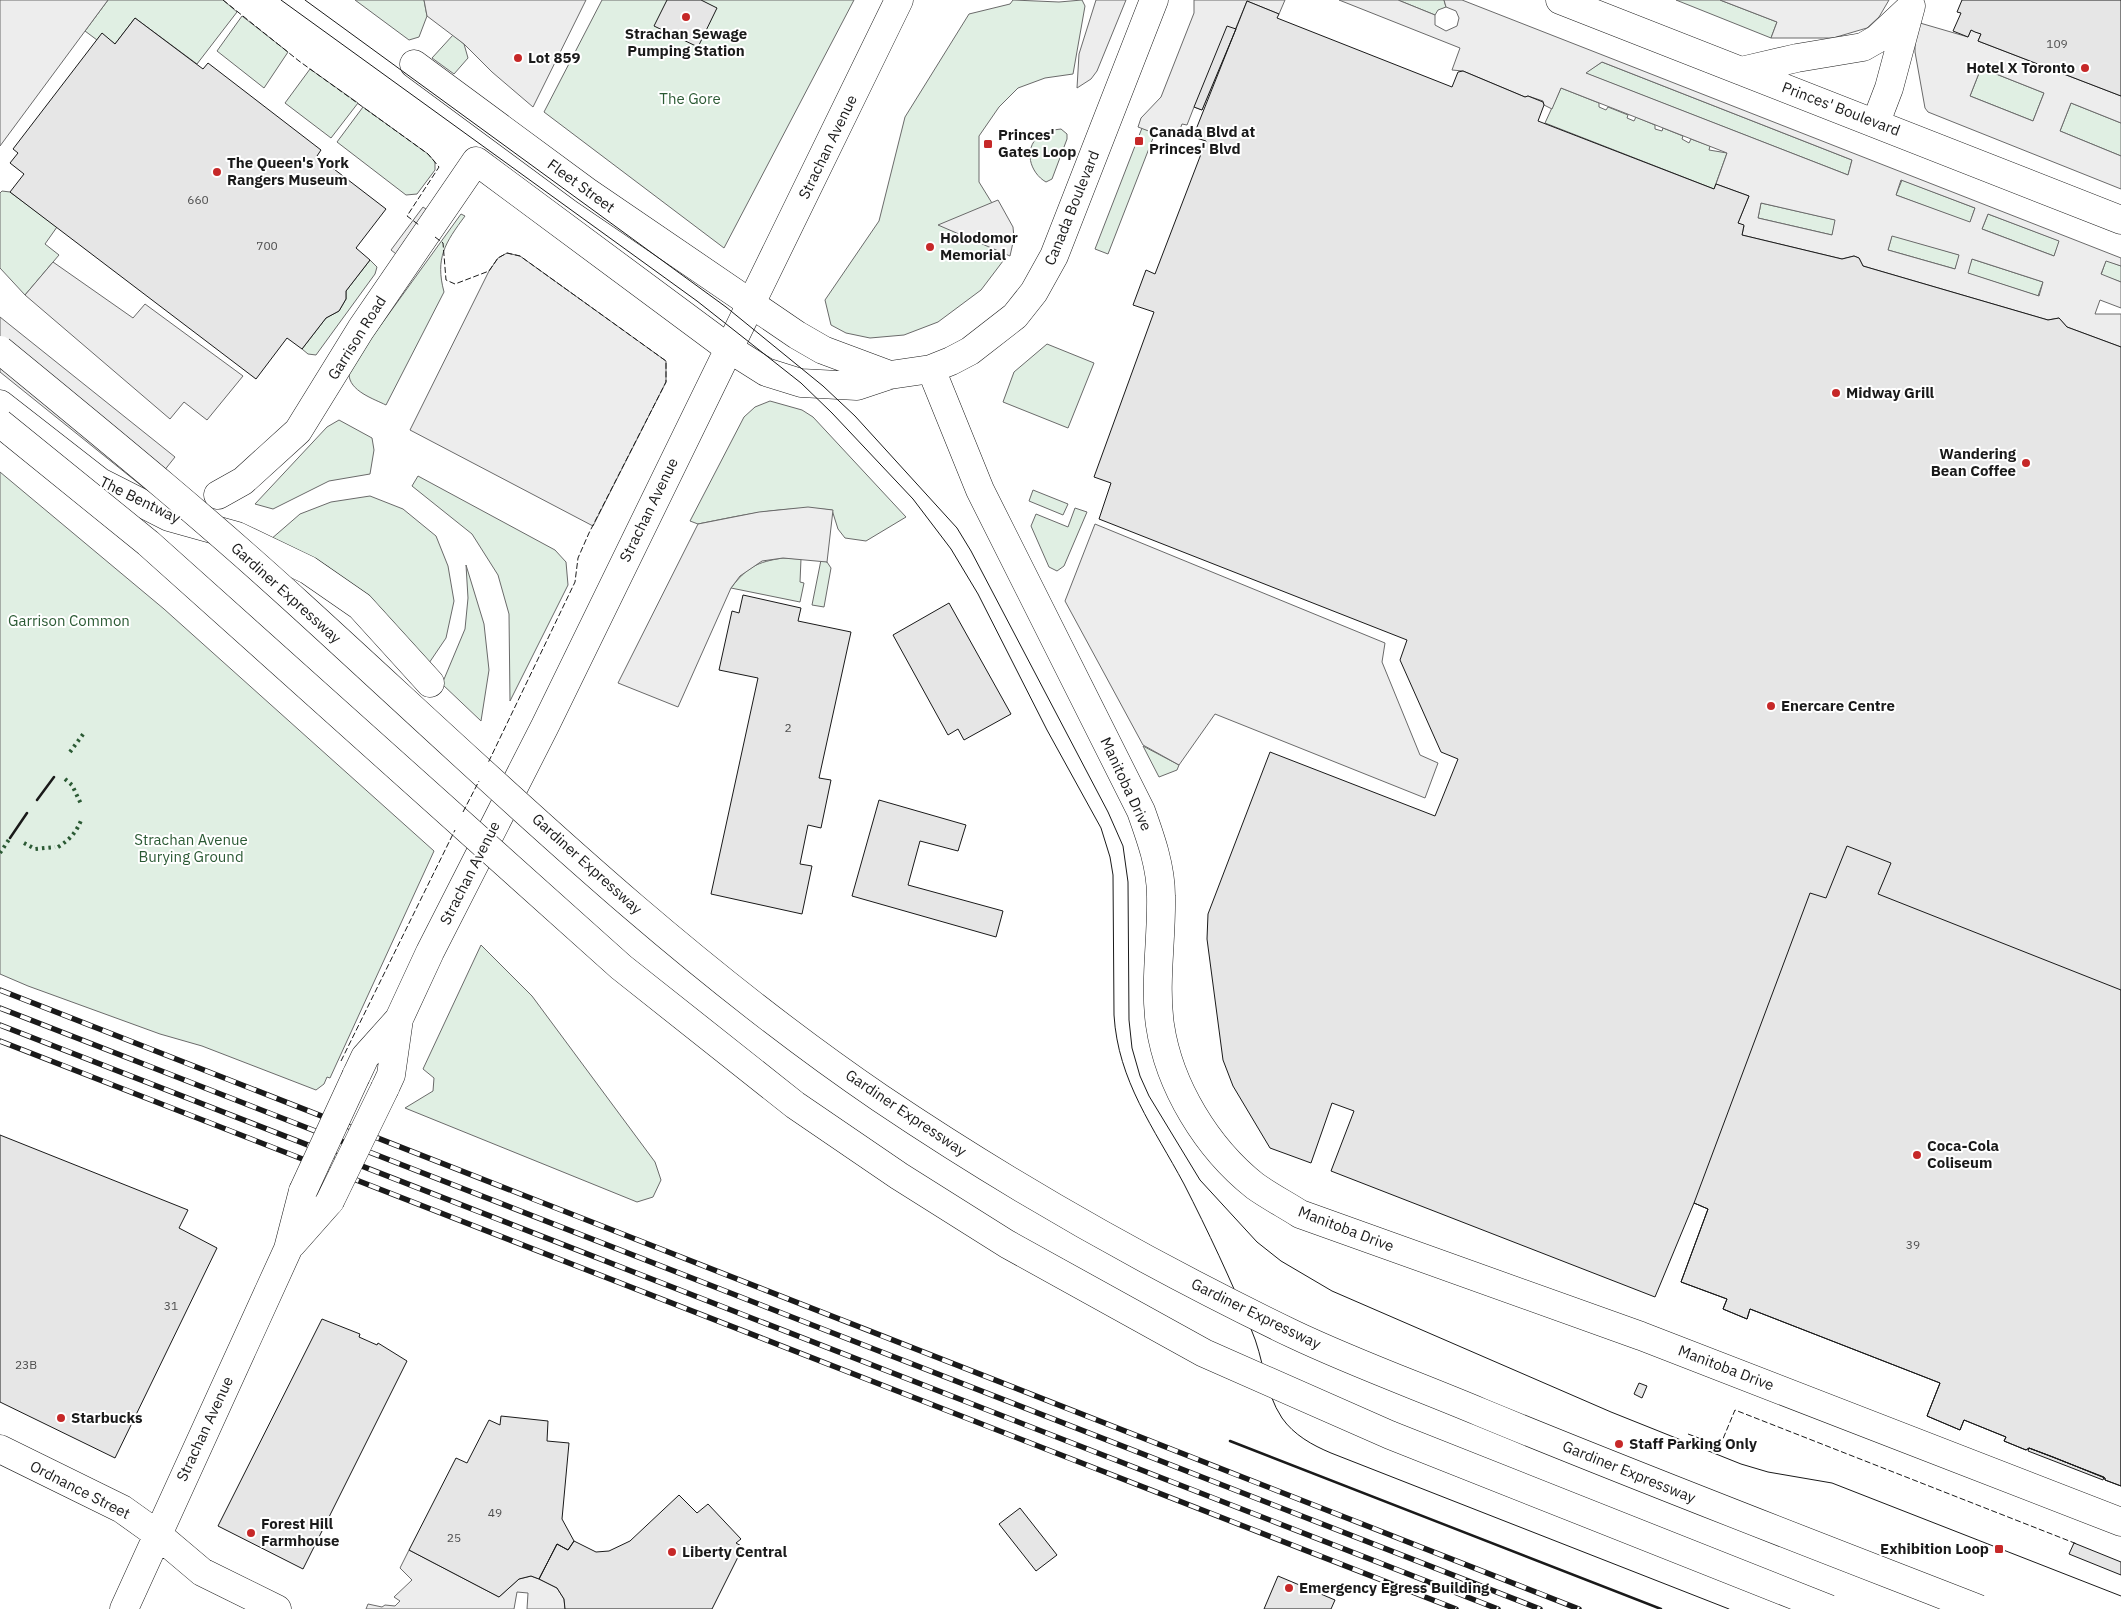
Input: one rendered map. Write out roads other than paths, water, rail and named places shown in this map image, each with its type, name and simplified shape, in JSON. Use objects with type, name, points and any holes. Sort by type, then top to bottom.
[{"type":"main road","name":"Strachan Avenue","points":[[288,1249],[330,1201],[391,1075],[399,1019],[430,952],[545,726],[899,0]]},
{"type":"main road","name":"Canada Boulevard","points":[[931,369],[970,351],[994,334],[1015,316],[1034,292],[1054,256],[1154,0]]},
{"type":"main road","name":"Princes' Boulevard","points":[[1560,0],[1876,122],[2121,220]]},
{"type":"main road","points":[[1741,71],[1796,58],[1863,47],[1877,38],[1912,4]]},
{"type":"main road","points":[[1876,122],[1889,88],[1912,4]]},
{"type":"main road","name":"Fleet Street","points":[[414,64],[586,191],[751,302]]},
{"type":"main road","name":"Garrison Road","points":[[218,495],[243,481],[269,460],[298,431],[361,329],[476,161],[728,348]]},
{"type":"main road","points":[[751,302],[797,335],[823,350],[890,375]]},
{"type":"main road","points":[[728,348],[766,372],[801,383],[856,386],[890,375],[931,369]]},
{"type":"main road","name":"Gardiner Expressway","points":[[0,350],[190,508],[654,925],[783,1028],[831,1063],[879,1097],[1009,1181],[1131,1251],[1298,1337],[1628,1473],[1978,1609]]},
{"type":"main road","name":"Manitoba Drive","points":[[931,369],[980,490],[1142,812],[1155,850],[1162,894],[1160,1025],[1170,1069],[1191,1110],[1218,1149],[1255,1186],[1300,1214],[1641,1336],[2121,1522]]},
{"type":"main road","name":"The Bentway","points":[[0,404],[100,482],[169,517],[237,536],[308,570],[360,606],[430,683]]},
{"type":"main road","points":[[0,423],[148,543],[621,967],[795,1105],[899,1176],[1007,1244],[1204,1353],[1390,1435],[1829,1609]]},
{"type":"main road","name":"Strachan Avenue","points":[[124,1609],[288,1249],[303,1191],[356,1076],[365,1057],[399,1019]]},
{"type":"main road","name":"Ordnance Street","points":[[0,1449],[122,1509],[158,1534],[202,1572],[277,1609]]},
{"type":"tram line","points":[[281,0],[697,301],[801,383],[913,499],[951,549],[978,594],[1047,730],[1101,828],[1110,857],[1113,875],[1114,1015],[1122,1061],[1139,1103],[1184,1184],[1227,1274],[1259,1351],[1271,1397],[1282,1418],[1292,1430],[1317,1447],[1331,1453],[1729,1609]]},
{"type":"tram line","points":[[305,0],[726,307],[823,386],[855,416],[957,528],[971,551],[1108,812],[1123,846],[1128,882],[1129,1020],[1132,1048],[1140,1076],[1149,1096],[1200,1180],[1257,1242],[1281,1261],[1332,1291],[1611,1412],[1741,1464],[1768,1472],[1832,1483],[2121,1596]]},
{"type":"railway","points":[[0,990],[1579,1609]]},
{"type":"railway","points":[[0,1008],[1540,1609]]},
{"type":"railway","points":[[0,1025],[1498,1609]]},
{"type":"railway","points":[[0,1041],[1456,1609]]},
{"type":"place","name":"Strachan Sewage Pumping Station","points":[[686,17]]},
{"type":"place","name":"Lot 859","points":[[518,58]]},
{"type":"place","name":"Hotel X Toronto","points":[[2085,68]]},
{"type":"place","name":"Canada Blvd at Princes' Blvd","points":[[1139,141]]},
{"type":"place","name":"Princes' Gates Loop","points":[[988,144]]},
{"type":"place","name":"The Queen's York Rangers Museum","points":[[217,172]]},
{"type":"place","name":"Holodomor Memorial","points":[[930,247]]},
{"type":"place","name":"Midway Grill","points":[[1836,393]]},
{"type":"place","name":"Wandering Bean Coffee","points":[[2026,463]]},
{"type":"place","name":"Enercare Centre","points":[[1771,706]]},
{"type":"place","name":"Coca-Cola Coliseum","points":[[1917,1155]]},
{"type":"place","name":"Starbucks","points":[[61,1418]]},
{"type":"place","name":"Staff Parking Only","points":[[1619,1444]]},
{"type":"place","name":"Forest Hill Farmhouse","points":[[251,1533]]},
{"type":"place","name":"Exhibition Loop","points":[[1999,1549]]},
{"type":"place","name":"Liberty Central","points":[[672,1552]]},
{"type":"place","name":"Emergency Egress Building","points":[[1289,1588]]},
{"type":"park label","name":"The Gore","points":[[690,99]]},
{"type":"park label","name":"Garrison Common","points":[[69,621]]},
{"type":"park label","name":"Strachan Avenue Burying Ground","points":[[191,848]]}]
